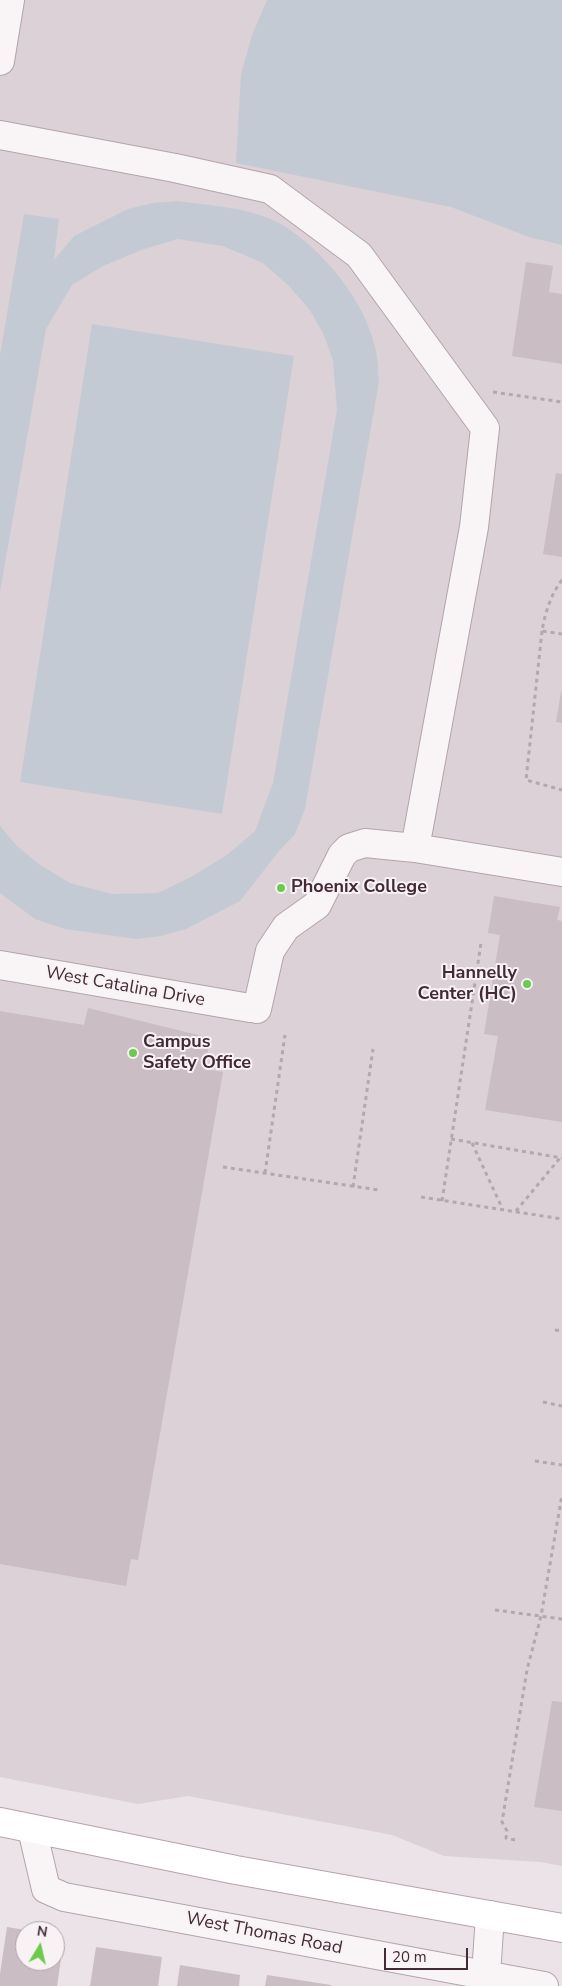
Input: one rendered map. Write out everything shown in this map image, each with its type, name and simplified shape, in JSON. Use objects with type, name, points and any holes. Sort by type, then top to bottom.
[{"type":"main road","points":[[0,1822],[236,1870],[562,1928]]},
{"type":"street","points":[[0,61],[10,0]]},
{"type":"street","points":[[0,135],[175,168],[270,189],[359,255],[485,428],[474,527],[415,848],[562,872]]},
{"type":"street","name":"West Catalina Drive","points":[[0,965],[254,1009],[270,951],[286,927],[317,905],[342,855],[349,848],[365,843],[415,848]]},
{"type":"street","name":"West Thomas Road","points":[[32,1829],[46,1889],[64,1897],[483,1980],[544,1986]]},
{"type":"street","points":[[483,1980],[487,1960],[490,1915]]},
{"type":"path","points":[[455,387],[562,402]]},
{"type":"path","points":[[562,580],[556,588],[544,619],[526,780],[562,790]]},
{"type":"path","points":[[542,631],[562,634]]},
{"type":"path","points":[[442,1201],[481,942]]},
{"type":"path","points":[[265,1173],[285,1035]]},
{"type":"path","points":[[353,1187],[373,1049]]},
{"type":"path","points":[[451,1139],[561,1158]]},
{"type":"path","points":[[471,1142],[503,1210]]},
{"type":"path","points":[[515,1211],[561,1158]]},
{"type":"path","points":[[223,1167],[379,1190]]},
{"type":"path","points":[[421,1198],[562,1219]]},
{"type":"path","points":[[555,1330],[562,1331]]},
{"type":"path","points":[[543,1402],[562,1406]]},
{"type":"path","points":[[536,1461],[562,1465]]},
{"type":"path","points":[[515,1840],[506,1838],[506,1831],[502,1822],[527,1670],[541,1616],[562,1495]]},
{"type":"path","points":[[495,1610],[562,1619]]},
{"type":"shaded area","name":"Phoenix College","points":[[0,0],[562,0],[562,1866],[540,1862],[444,1856],[392,1835],[188,1796],[138,1804],[0,1777]]},
{"type":"shaded area","points":[[267,0],[562,0],[562,245],[529,237],[451,207],[236,163],[241,74],[252,35]]},
{"type":"shaded area","points":[[178,201],[243,210],[267,218],[295,233],[310,246],[339,276],[361,311],[375,347],[379,381],[305,809],[295,834],[279,851],[240,901],[186,929],[161,936],[136,939],[65,929],[35,919],[0,893],[0,826],[17,846],[40,865],[70,883],[112,894],[158,893],[189,878],[227,855],[255,831],[273,783],[337,410],[333,360],[323,333],[309,309],[289,286],[263,263],[223,246],[178,239],[144,249],[103,266],[72,285],[46,329],[0,592],[0,355],[24,214],[59,219],[54,260],[74,236],[128,209],[153,203]]},
{"type":"shaded area","points":[[92,324],[294,356],[222,814],[20,782]]},
{"type":"building","points":[[526,262],[553,266],[549,292],[562,294],[562,364],[512,356]]},
{"type":"building","points":[[556,473],[562,474],[562,557],[543,554]]},
{"type":"building","points":[[562,692],[562,723],[556,722]]},
{"type":"building","name":"Hannelly Center (HC)","points":[[494,896],[560,907],[557,920],[562,921],[562,1122],[485,1110],[498,1036],[484,1034],[500,935],[488,933]]},
{"type":"building","points":[[88,1008],[210,1038],[205,1069],[223,1072],[138,1560],[131,1559],[126,1586],[0,1564],[0,1011],[84,1025]]},
{"type":"building","points":[[552,1701],[562,1702],[562,1811],[534,1807]]},
{"type":"building","points":[[7,1927],[15,1928],[15,1971],[59,1971],[57,1986],[0,1986]]},
{"type":"building","points":[[96,1947],[162,1957],[158,1986],[90,1986]]},
{"type":"building","points":[[180,1965],[240,1975],[239,1986],[177,1986]]},
{"type":"building","points":[[267,1975],[331,1985],[331,1986],[265,1986]]},
{"type":"place","name":"Phoenix College","points":[[281,888]]},
{"type":"place","name":"Hannelly Center (HC)","points":[[527,984]]},
{"type":"place","name":"Campus Safety Office","points":[[133,1053]]}]
